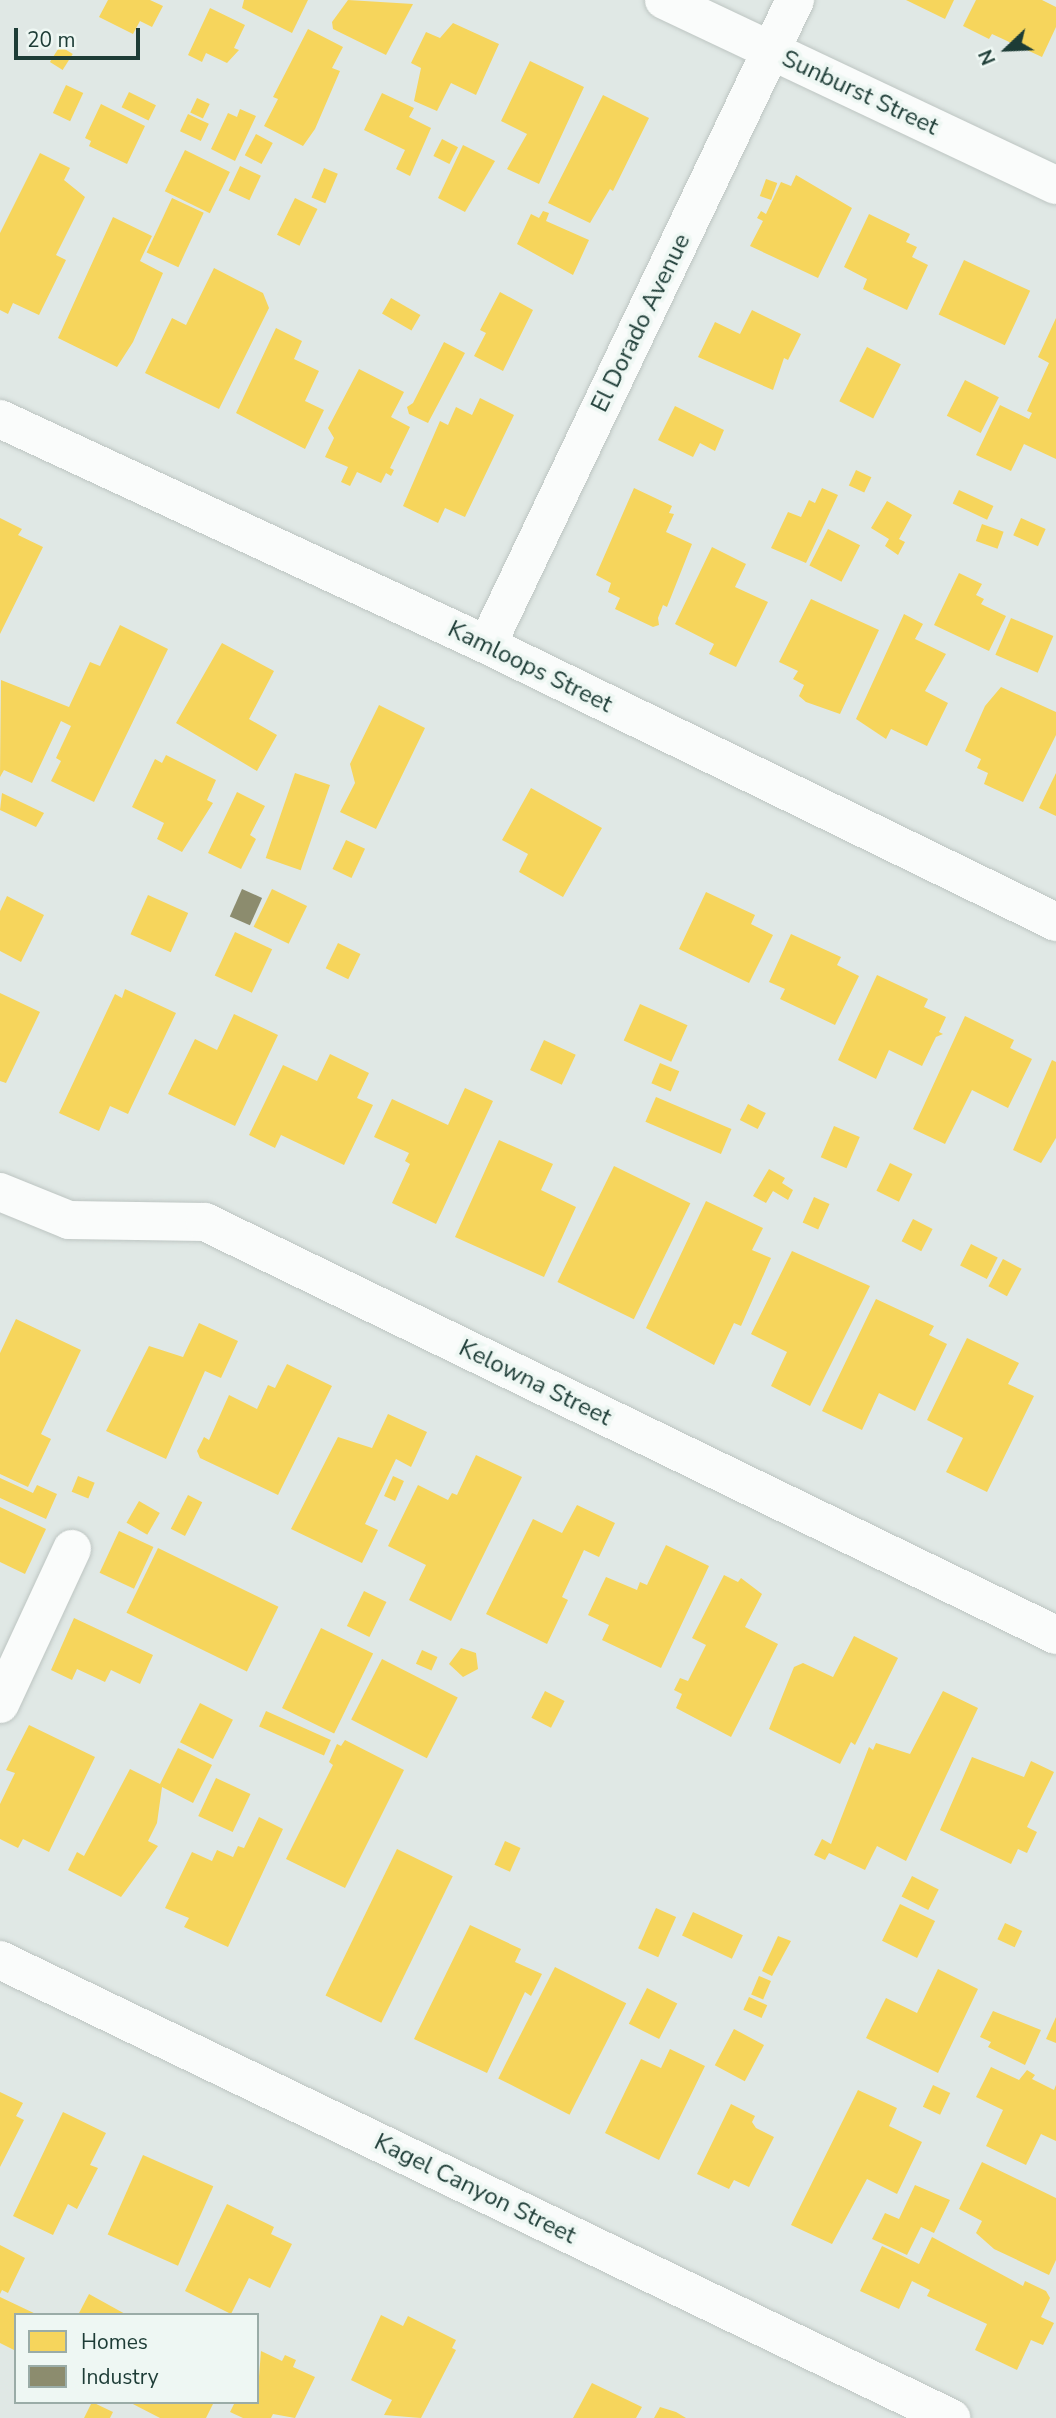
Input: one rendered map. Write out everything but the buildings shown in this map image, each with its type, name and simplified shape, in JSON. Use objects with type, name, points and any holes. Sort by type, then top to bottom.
[{"type":"street","name":"Sunburst Street","points":[[664,0],[1056,185]]},
{"type":"street","name":"El Dorado Avenue","points":[[487,645],[795,0]]},
{"type":"street","name":"Kamloops Street","points":[[0,419],[487,645],[1056,922]]},
{"type":"street","name":"Kelowna Street","points":[[0,1192],[69,1220],[205,1222],[1056,1635]]},
{"type":"street","points":[[0,1704],[72,1549]]},
{"type":"street","name":"Kagel Canyon Street","points":[[0,1960],[951,2418]]}]
